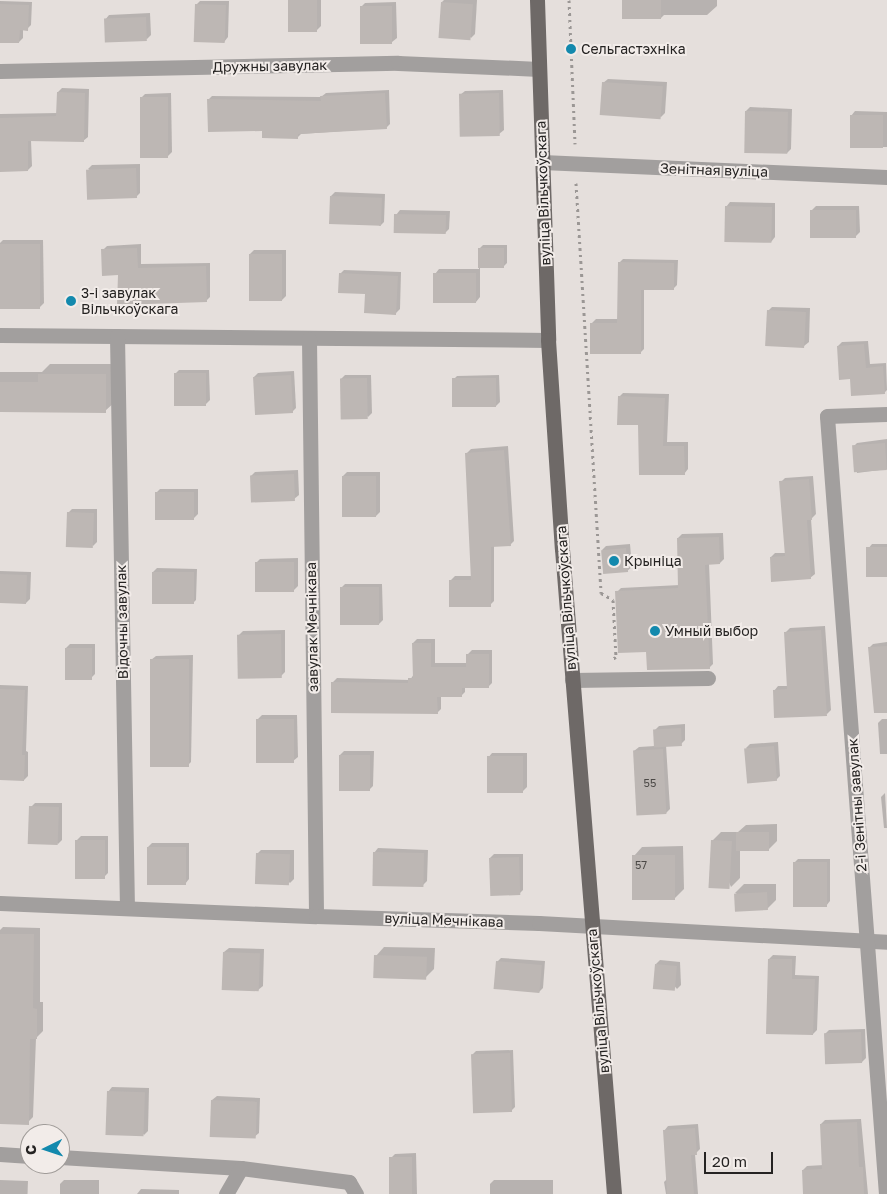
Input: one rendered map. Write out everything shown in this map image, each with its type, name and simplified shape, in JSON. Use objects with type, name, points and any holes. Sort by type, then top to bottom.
[{"type":"main road","name":"вуліца Вільчкоўскага","points":[[537,0],[548,340],[572,680],[614,1194]]},
{"type":"street","name":"Дружны завулак","points":[[0,71],[398,63],[539,69]]},
{"type":"street","name":"Зенітная вуліца","points":[[542,162],[887,177]]},
{"type":"street","points":[[0,335],[548,340]]},
{"type":"street","name":"Відочны завулак","points":[[117,336],[127,908]]},
{"type":"street","name":"завулак Мечнікава","points":[[309,339],[316,916]]},
{"type":"street","name":"2-і Зенітны завулак","points":[[886,1194],[827,416],[887,414]]},
{"type":"street","points":[[572,680],[708,678]]},
{"type":"street","name":"вуліца Мечнікава","points":[[0,902],[592,926],[887,942]]},
{"type":"street","points":[[0,1154],[20,1155]]},
{"type":"street","points":[[70,1158],[241,1168],[349,1182],[356,1194]]},
{"type":"street","points":[[226,1194],[241,1168]]},
{"type":"path","points":[[570,0],[575,164],[601,593],[612,600],[616,657],[600,665],[600,680]]},
{"type":"building","points":[[288,0],[317,0],[317,32],[288,32]]},
{"type":"building","points":[[622,0],[661,0],[661,19],[622,19]]},
{"type":"building","points":[[441,2],[473,4],[470,40],[438,38]]},
{"type":"building","points":[[0,4],[29,5],[28,31],[20,30],[19,43],[0,43]]},
{"type":"building","points":[[195,4],[226,5],[225,43],[194,42]]},
{"type":"building","points":[[360,6],[392,6],[392,44],[360,44]]},
{"type":"building","points":[[146,17],[147,41],[105,42],[104,18]]},
{"type":"building","points":[[602,82],[663,86],[661,119],[600,115]]},
{"type":"building","points":[[57,92],[85,93],[84,142],[28,141],[28,171],[0,172],[0,118],[56,116]]},
{"type":"building","points":[[385,93],[387,129],[298,134],[298,139],[262,138],[262,131],[208,132],[207,99],[321,101],[320,96]]},
{"type":"building","points":[[499,93],[500,136],[460,137],[459,94]]},
{"type":"building","points":[[140,97],[168,97],[168,158],[140,158]]},
{"type":"building","points":[[745,111],[788,112],[787,154],[744,153]]},
{"type":"building","points":[[850,115],[883,115],[883,148],[850,148]]},
{"type":"building","points":[[136,168],[137,198],[87,200],[86,170]]},
{"type":"building","points":[[330,196],[382,198],[381,226],[329,224]]},
{"type":"building","points":[[725,206],[772,207],[771,243],[724,242]]},
{"type":"building","points":[[810,210],[856,210],[856,238],[810,238]]},
{"type":"building","points":[[394,214],[446,215],[446,234],[394,233]]},
{"type":"building","points":[[0,244],[40,244],[40,309],[0,309]]},
{"type":"building","points":[[137,248],[138,268],[206,266],[207,302],[117,305],[118,275],[102,276],[101,249]]},
{"type":"building","points":[[478,248],[504,248],[504,268],[478,268]]},
{"type":"building","points":[[249,254],[282,254],[282,301],[249,301]]},
{"type":"building","points":[[618,262],[674,263],[674,290],[641,290],[641,354],[590,354],[590,323],[617,323]]},
{"type":"building","points":[[339,273],[398,276],[396,315],[364,313],[365,294],[338,293]]},
{"type":"building","points":[[433,273],[476,273],[476,303],[433,303]]},
{"type":"building","points":[[767,310],[806,312],[804,348],[765,346]]},
{"type":"building","points":[[864,344],[866,368],[883,366],[885,394],[851,396],[850,379],[839,380],[837,346]]},
{"type":"building","points":[[174,373],[206,373],[206,406],[174,406]]},
{"type":"building","points":[[38,374],[106,374],[106,413],[0,412],[0,382],[38,382]]},
{"type":"building","points":[[291,375],[293,413],[255,415],[253,377]]},
{"type":"building","points":[[340,378],[367,378],[368,419],[341,419]]},
{"type":"building","points":[[452,378],[496,378],[496,407],[452,407]]},
{"type":"building","points":[[618,396],[665,398],[663,446],[684,446],[685,475],[639,475],[638,425],[617,425]]},
{"type":"building","points":[[885,443],[887,470],[854,472],[852,445]]},
{"type":"building","points":[[504,450],[511,546],[491,547],[491,607],[449,607],[449,580],[471,580],[465,453]]},
{"type":"building","points":[[294,474],[295,501],[251,503],[250,476]]},
{"type":"building","points":[[342,476],[376,476],[376,517],[342,517]]},
{"type":"building","points":[[809,479],[812,520],[807,520],[811,579],[771,582],[770,557],[785,556],[779,481]]},
{"type":"building","points":[[155,492],[194,492],[194,520],[155,520]]},
{"type":"building","points":[[67,512],[94,513],[93,548],[66,547]]},
{"type":"building","points":[[719,537],[720,564],[705,565],[710,669],[647,670],[646,652],[618,653],[615,591],[678,588],[677,538]]},
{"type":"building","points":[[866,547],[887,547],[887,577],[866,577]]},
{"type":"building","name":"Крыніца","points":[[626,548],[628,572],[603,574],[601,550]]},
{"type":"building","points":[[255,562],[294,562],[294,592],[255,592]]},
{"type":"building","points":[[152,572],[194,572],[194,604],[152,604]]},
{"type":"building","points":[[0,574],[27,575],[26,604],[0,603]]},
{"type":"building","points":[[340,587],[379,587],[379,625],[340,625]]},
{"type":"building","points":[[821,630],[827,716],[774,718],[773,690],[787,689],[784,632]]},
{"type":"building","points":[[281,634],[282,678],[238,679],[237,635]]},
{"type":"building","points":[[412,643],[431,643],[431,667],[466,667],[466,654],[489,654],[489,688],[462,688],[462,697],[437,697],[438,714],[331,713],[331,682],[408,683],[408,678],[413,678]]},
{"type":"building","points":[[887,646],[887,713],[874,713],[868,647]]},
{"type":"building","points":[[65,648],[92,648],[92,680],[65,680]]},
{"type":"building","points":[[150,659],[189,659],[189,767],[150,767]]},
{"type":"building","points":[[0,689],[25,690],[22,755],[25,755],[24,781],[0,780]]},
{"type":"building","points":[[256,719],[294,719],[294,763],[256,763]]},
{"type":"building","points":[[681,728],[682,746],[654,747],[653,729]]},
{"type":"building","points":[[774,746],[777,781],[747,783],[744,749]]},
{"type":"building","points":[[663,749],[666,814],[636,815],[633,751]]},
{"type":"building","points":[[339,755],[370,755],[370,791],[339,791]]},
{"type":"building","points":[[487,756],[523,756],[523,793],[487,793]]},
{"type":"building","points":[[29,806],[59,807],[58,845],[28,844]]},
{"type":"building","points":[[736,832],[769,832],[769,851],[736,851]]},
{"type":"building","points":[[75,840],[105,840],[105,879],[75,879]]},
{"type":"building","points":[[711,840],[732,841],[729,889],[708,888]]},
{"type":"building","points":[[147,847],[186,847],[186,885],[147,885]]},
{"type":"building","points":[[373,852],[424,853],[423,887],[372,886]]},
{"type":"building","points":[[256,853],[290,854],[289,885],[255,884]]},
{"type":"building","points":[[632,855],[675,855],[675,900],[632,900]]},
{"type":"building","points":[[519,857],[520,895],[490,896],[489,858]]},
{"type":"building","points":[[793,862],[827,862],[827,907],[793,907]]},
{"type":"building","points":[[767,892],[768,910],[735,912],[734,894]]},
{"type":"building","points":[[0,934],[34,934],[33,1008],[37,1009],[37,1039],[30,1039],[29,1124],[0,1124]]},
{"type":"building","points":[[223,952],[260,953],[259,991],[222,990]]},
{"type":"building","points":[[374,955],[427,957],[426,980],[373,978]]},
{"type":"building","points":[[768,959],[792,959],[792,979],[815,979],[813,1035],[766,1034]]},
{"type":"building","points":[[496,961],[542,965],[539,993],[494,989]]},
{"type":"building","points":[[655,964],[677,966],[675,991],[653,989]]},
{"type":"building","points":[[861,1032],[862,1063],[825,1064],[824,1033]]},
{"type":"building","points":[[510,1053],[512,1112],[473,1113],[471,1054]]},
{"type":"building","points":[[107,1091],[145,1092],[143,1136],[105,1135]]},
{"type":"building","points":[[211,1100],[257,1102],[256,1139],[210,1137]]},
{"type":"building","points":[[857,1122],[859,1167],[863,1167],[864,1194],[803,1194],[802,1170],[822,1169],[820,1124]]},
{"type":"building","points":[[695,1128],[697,1155],[691,1155],[694,1194],[667,1194],[663,1130]]},
{"type":"building","points":[[389,1157],[412,1157],[412,1194],[389,1194]]},
{"type":"place","name":"Сельгастэхніка","points":[[571,49]]},
{"type":"place","name":"3-і завулак Вільчкоўскага","points":[[71,301]]},
{"type":"place","name":"Крыніца","points":[[614,561]]},
{"type":"place","name":"Умный выбор","points":[[655,631]]}]
